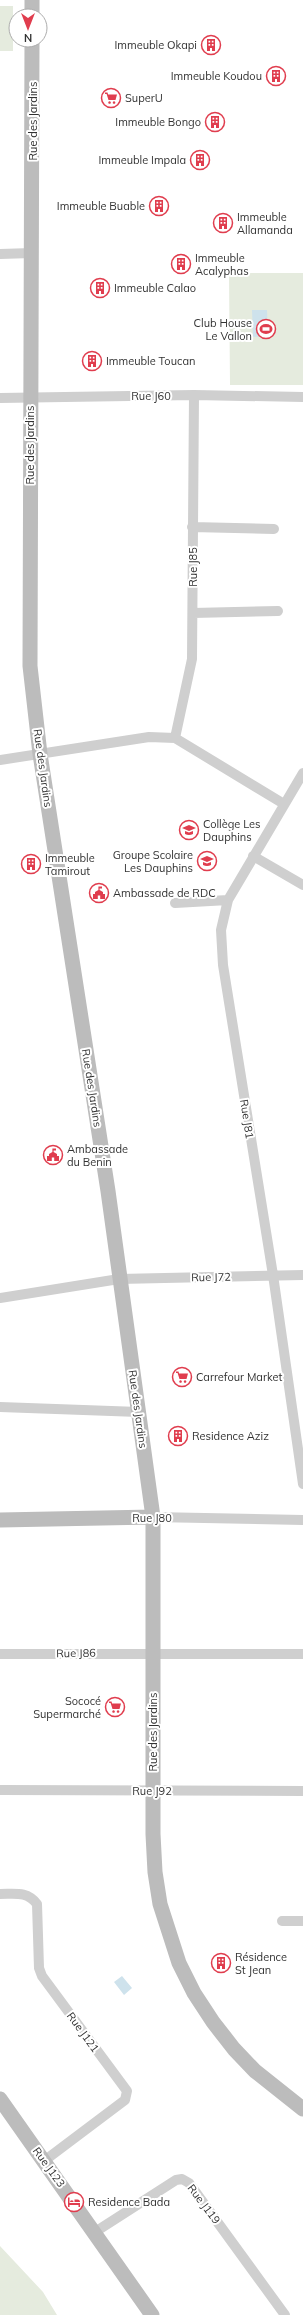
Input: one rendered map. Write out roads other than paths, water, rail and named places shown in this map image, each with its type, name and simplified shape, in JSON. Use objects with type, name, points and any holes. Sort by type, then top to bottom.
[{"type":"main road","name":"Rue des Jardins","points":[[32,48],[30,666],[40,754],[108,1191],[154,1518],[152,1791],[155,1872],[160,1904],[179,1963],[198,1999],[234,2049],[260,2075],[303,2109]]},
{"type":"main road","name":"Rue J80","points":[[0,1520],[154,1518]]},
{"type":"main road","name":"Rue J123","points":[[0,2099],[152,2315]]},
{"type":"street","points":[[0,254],[32,253]]},
{"type":"street","name":"Rue J60","points":[[0,398],[30,396],[194,395],[303,398]]},
{"type":"street","name":"Rue J85","points":[[175,738],[192,659],[194,395]]},
{"type":"street","points":[[192,527],[274,529]]},
{"type":"street","points":[[193,613],[278,612]]},
{"type":"street","points":[[0,760],[149,737],[175,738],[284,804]]},
{"type":"street","name":"Rue J81","points":[[303,773],[228,900],[221,930],[222,965],[273,1275],[303,1484]]},
{"type":"street","points":[[254,856],[303,886]]},
{"type":"street","points":[[175,903],[228,900]]},
{"type":"street","name":"Rue J72","points":[[0,1298],[120,1279],[303,1275]]},
{"type":"street","points":[[0,1408],[139,1412]]},
{"type":"street","name":"Rue J80","points":[[154,1518],[303,1520]]},
{"type":"street","name":"Rue J86","points":[[0,1654],[153,1652],[303,1654]]},
{"type":"street","name":"Rue J92","points":[[0,1790],[303,1792]]},
{"type":"street","name":"Rue J121","points":[[0,1894],[24,1894],[32,1897],[37,1904],[38,1961],[42,1976],[126,2091],[125,2100],[44,2161]]},
{"type":"street","points":[[282,1921],[303,1921]]},
{"type":"street","name":"Rue J119","points":[[95,2232],[176,2180],[182,2179],[189,2183],[285,2315]]},
{"type":"water","points":[[252,310],[267,310],[268,336],[253,337]]},
{"type":"water","points":[[122,1976],[132,1988],[124,1995],[114,1982]]},
{"type":"place","name":"Immeuble Okapi","points":[[211,45]]},
{"type":"place","name":"Immeuble Koudou","points":[[276,76]]},
{"type":"place","name":"SuperU","points":[[111,98]]},
{"type":"place","name":"Immeuble Bongo","points":[[215,122]]},
{"type":"place","name":"Immeuble Impala","points":[[200,160]]},
{"type":"place","name":"Immeuble Buable","points":[[159,206]]},
{"type":"place","name":"Immeuble Allamanda","points":[[223,223]]},
{"type":"place","name":"Immeuble Acalyphas","points":[[181,264]]},
{"type":"place","name":"Immeuble Calao","points":[[100,288]]},
{"type":"place","name":"Club House Le Vallon","points":[[266,329]]},
{"type":"place","name":"Immeuble Toucan","points":[[92,361]]},
{"type":"place","name":"Collège Les Dauphins","points":[[189,830]]},
{"type":"place","name":"Groupe Scolaire Les Dauphins","points":[[207,861]]},
{"type":"place","name":"Immeuble Tamirout","points":[[31,864]]},
{"type":"place","name":"Ambassade de RDC","points":[[99,893]]},
{"type":"place","name":"Ambassade du Benin","points":[[53,1155]]},
{"type":"place","name":"Carrefour Market","points":[[182,1377]]},
{"type":"place","name":"Residence Aziz","points":[[178,1436]]},
{"type":"place","name":"Sococé Supermarché","points":[[115,1707]]},
{"type":"place","name":"Résidence St Jean","points":[[221,1963]]},
{"type":"place","name":"Residence Bada","points":[[74,2202]]}]
